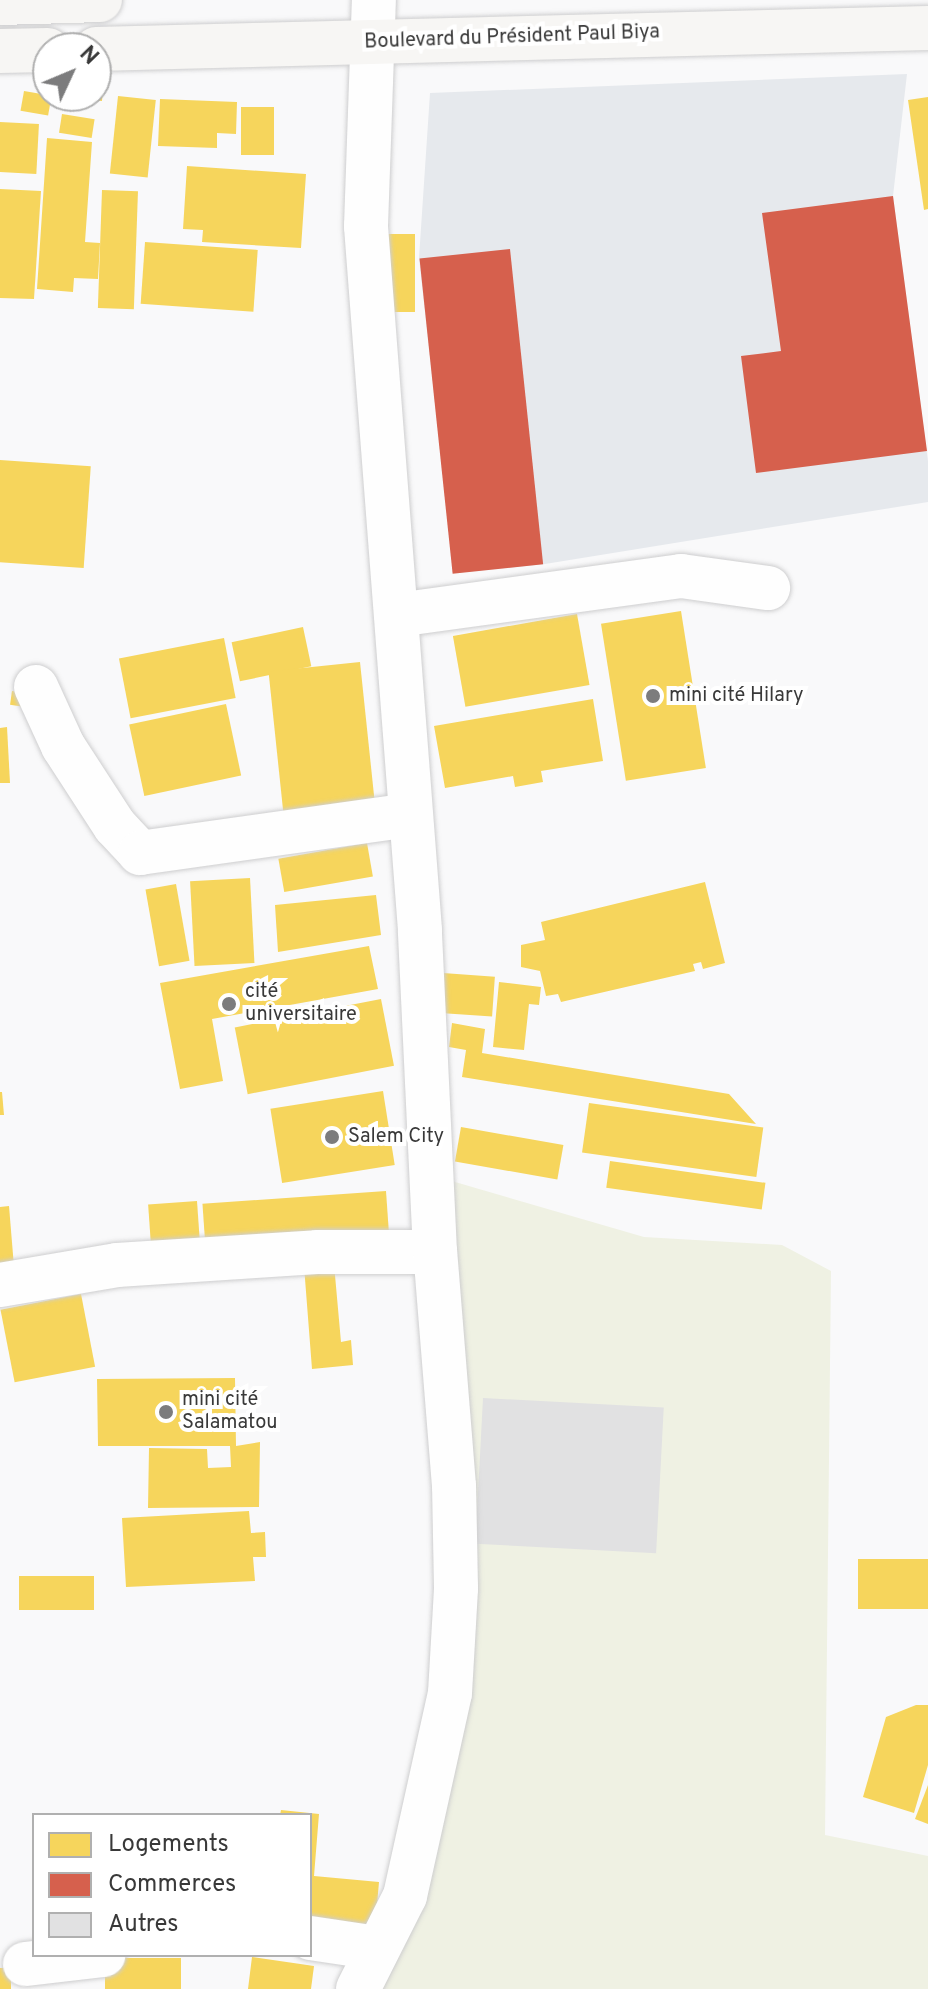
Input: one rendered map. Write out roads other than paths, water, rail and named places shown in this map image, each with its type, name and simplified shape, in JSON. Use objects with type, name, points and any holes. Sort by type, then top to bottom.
[{"type":"main road","points":[[0,3],[100,0]]},
{"type":"main road","name":"Boulevard du Président Paul Biya","points":[[112,47],[374,21],[928,28]]},
{"type":"main road","points":[[0,51],[32,50]]},
{"type":"street","points":[[358,1989],[405,1896],[450,1693],[454,1486],[435,1252],[432,1114],[366,226],[374,21]]},
{"type":"street","points":[[397,615],[681,576],[768,588]]},
{"type":"street","points":[[36,687],[63,746],[115,826],[140,853],[409,815]]},
{"type":"street","points":[[0,1285],[117,1265],[317,1252],[435,1252]]},
{"type":"street","points":[[312,1938],[377,1948]]},
{"type":"street","points":[[25,1964],[85,1957]]},
{"type":"street","points":[[100,1989],[102,1957]]},
{"type":"place","name":"mini cité Hilary","points":[[653,696]]},
{"type":"place","name":"cité universitaire","points":[[229,1004]]},
{"type":"place","name":"Salem City","points":[[332,1137]]},
{"type":"place","name":"mini cité Salamatou","points":[[166,1412]]}]
